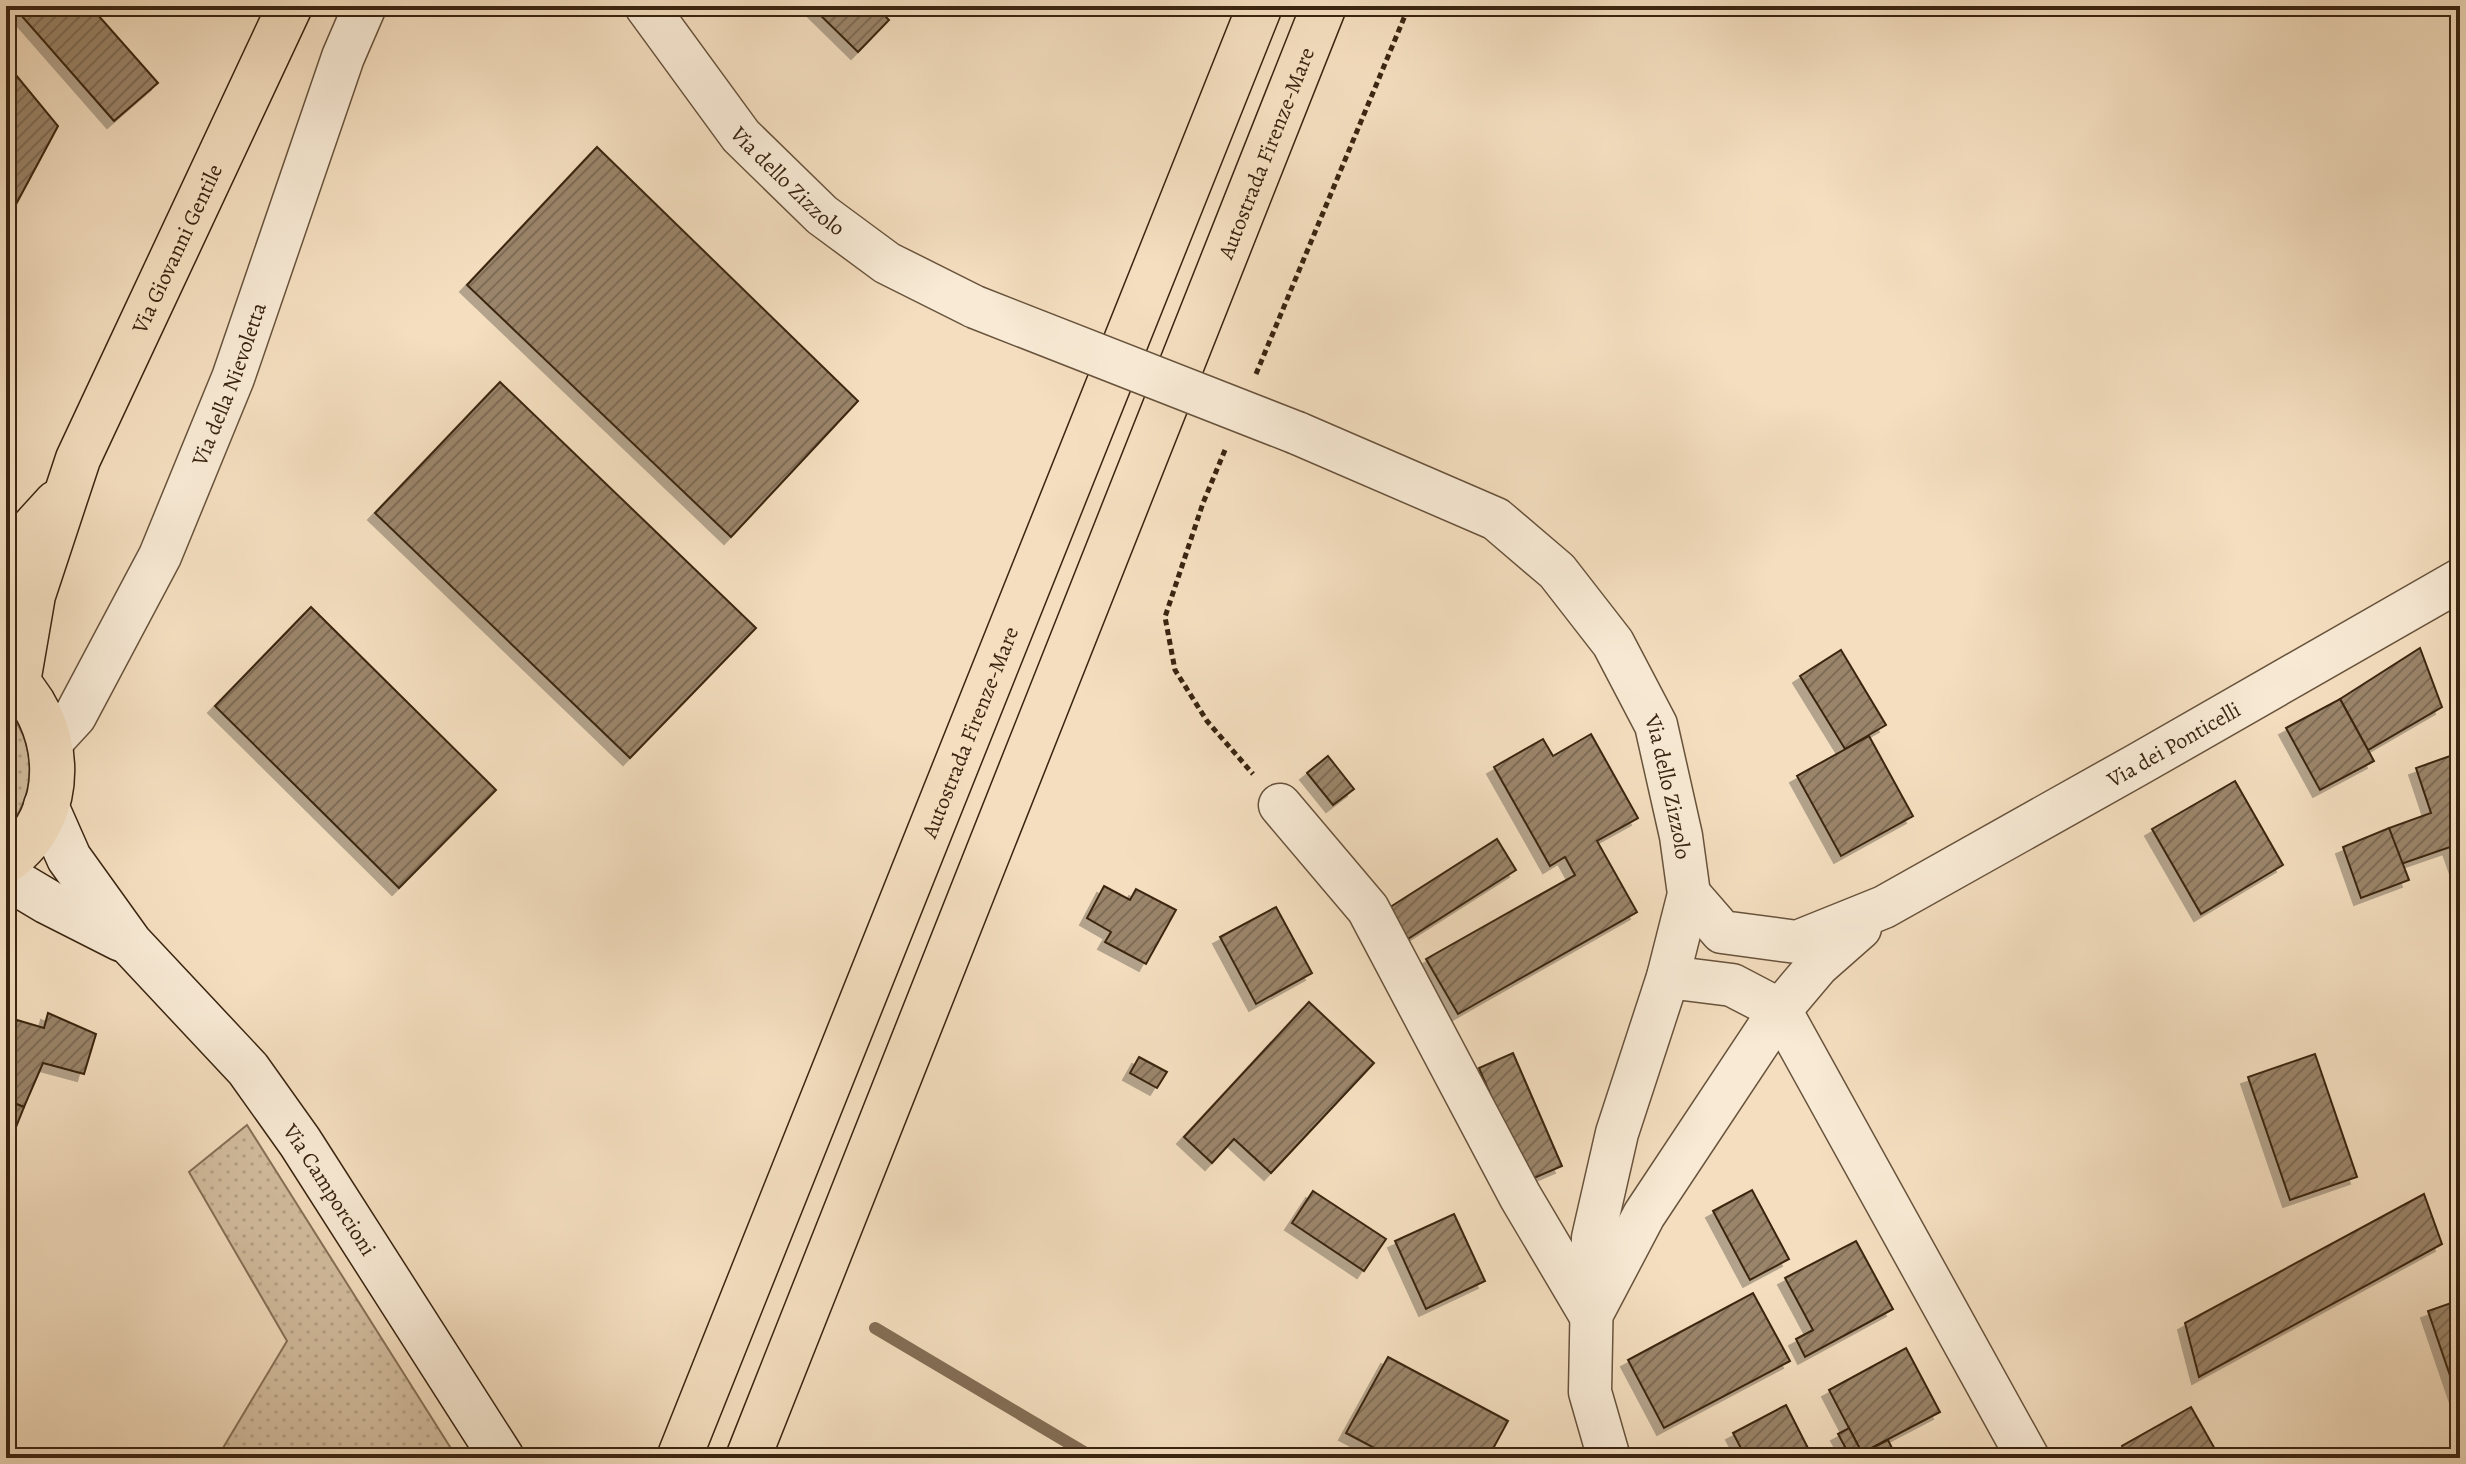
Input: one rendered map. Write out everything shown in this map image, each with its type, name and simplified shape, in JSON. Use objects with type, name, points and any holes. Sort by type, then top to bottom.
[{"type":"main road","name":"Via Giovanni Gentile","points":[[12,677],[33,595],[78,459],[290,6]]},
{"type":"main road","name":"Autostrada Firenze-Mare","points":[[679,1458],[1260,6]]},
{"type":"main road","name":"Autostrada Firenze-Mare","points":[[748,1458],[1324,6]]},
{"type":"main road","points":[[6,558],[65,492]]},
{"type":"main road","points":[[6,861],[38,825],[46,806],[53,764],[51,742],[33,700],[12,677]]},
{"type":"main road","points":[[46,806],[69,858],[130,943]]},
{"type":"main road","points":[[6,877],[130,943]]},
{"type":"main road","name":"Via Camporcioni","points":[[130,943],[257,1081],[300,1142],[499,1454]]},
{"type":"street","name":"Via della Nievoletta","points":[[51,742],[75,716],[160,556],[233,378],[343,57],[365,6]]},
{"type":"street","name":"Via dello Zizzolo","points":[[646,6],[741,136],[822,215],[887,263],[975,307],[1297,433],[1496,519],[1557,571],[1613,643],[1656,725],[1681,836],[1689,894],[1668,977],[1617,1133],[1593,1238],[1590,1392],[1609,1458]]},
{"type":"street","name":"Via dei Ponticelli","points":[[1884,907],[2460,580]]},
{"type":"street","points":[[1280,805],[1368,909],[1520,1196],[1591,1316]]},
{"type":"street","points":[[1689,894],[1722,932],[1797,942],[1884,907]]},
{"type":"street","points":[[1591,1316],[1644,1215],[1780,1010],[1818,965],[1884,907]]},
{"type":"street","points":[[1668,977],[1732,985],[1780,1010],[2028,1458]]},
{"type":"shaded area","points":[[6,708],[24,738],[30,770],[24,801],[6,831]]},
{"type":"shaded area","points":[[247,1125],[457,1458],[217,1458],[287,1341],[189,1172]]},
{"type":"building","points":[[13,6],[90,6],[158,83],[114,121]]},
{"type":"building","points":[[811,6],[875,6],[889,20],[858,52]]},
{"type":"building","points":[[6,63],[58,126],[6,223]]},
{"type":"building","points":[[597,147],[858,401],[731,537],[467,285]]},
{"type":"building","points":[[500,382],[756,628],[630,758],[375,513]]},
{"type":"building","points":[[311,607],[496,790],[399,888],[215,706]]},
{"type":"building","points":[[2420,648],[2442,707],[2368,750],[2340,699]]},
{"type":"building","points":[[1841,650],[1886,725],[1845,749],[1800,676]]},
{"type":"building","points":[[2340,699],[2374,761],[2320,790],[2286,728]]},
{"type":"building","points":[[1591,734],[1638,818],[1597,841],[1637,912],[1458,1014],[1426,959],[1575,875],[1565,857],[1550,866],[1494,767],[1543,739],[1553,756]]},
{"type":"building","points":[[1869,736],[1913,816],[1841,856],[1797,776]]},
{"type":"building","points":[[1328,756],[1354,789],[1333,805],[1307,773]]},
{"type":"building","points":[[2450,756],[2460,785],[2460,876],[2450,847],[2401,864],[2389,828],[2431,813],[2416,768]]},
{"type":"building","points":[[2235,781],[2283,865],[2201,914],[2152,829]]},
{"type":"building","points":[[2389,828],[2409,880],[2361,898],[2343,847]]},
{"type":"building","points":[[1497,839],[1516,870],[1403,942],[1384,911]]},
{"type":"building","points":[[1104,886],[1130,900],[1136,889],[1176,910],[1146,964],[1105,942],[1111,932],[1087,918]]},
{"type":"building","points":[[1276,907],[1312,973],[1256,1004],[1220,937]]},
{"type":"building","points":[[1309,1002],[1374,1063],[1271,1173],[1234,1139],[1212,1163],[1184,1137]]},
{"type":"building","points":[[48,1013],[96,1034],[84,1074],[43,1063],[24,1107],[6,1100],[6,1050],[17,1020],[44,1028]]},
{"type":"building","points":[[1513,1053],[1562,1166],[1527,1181],[1479,1068]]},
{"type":"building","points":[[2315,1054],[2357,1177],[2290,1200],[2248,1077]]},
{"type":"building","points":[[1139,1057],[1167,1072],[1157,1088],[1130,1073]]},
{"type":"building","points":[[6,1100],[24,1107],[6,1152]]},
{"type":"building","points":[[1752,1190],[1789,1259],[1750,1280],[1713,1211]]},
{"type":"building","points":[[1313,1191],[1386,1239],[1364,1271],[1292,1223]]},
{"type":"building","points":[[2424,1194],[2442,1244],[2199,1377],[2185,1323]]},
{"type":"building","points":[[1454,1214],[1485,1281],[1426,1309],[1395,1241]]},
{"type":"building","points":[[1856,1241],[1893,1309],[1805,1357],[1796,1339],[1813,1330],[1785,1278]]},
{"type":"building","points":[[1753,1293],[1790,1361],[1664,1428],[1628,1360]]},
{"type":"building","points":[[2460,1300],[2460,1405],[2428,1311]]},
{"type":"building","points":[[1906,1348],[1940,1412],[1862,1453],[1829,1390]]},
{"type":"building","points":[[1388,1357],[1508,1421],[1488,1458],[1393,1458],[1346,1433]]},
{"type":"building","points":[[1786,1405],[1813,1458],[1746,1458],[1733,1433]]},
{"type":"building","points":[[2191,1407],[2220,1458],[2128,1458],[2122,1446]]},
{"type":"building","points":[[1849,1428],[1862,1453],[1888,1440],[1897,1458],[1851,1458],[1838,1434]]},
{"type":"building","points":[[1845,1447],[1851,1458],[1823,1458]]},
{"type":"waterway","points":[[875,1328],[1094,1458]]},
{"type":"waterway","points":[[811,1455],[817,1458]]}]
